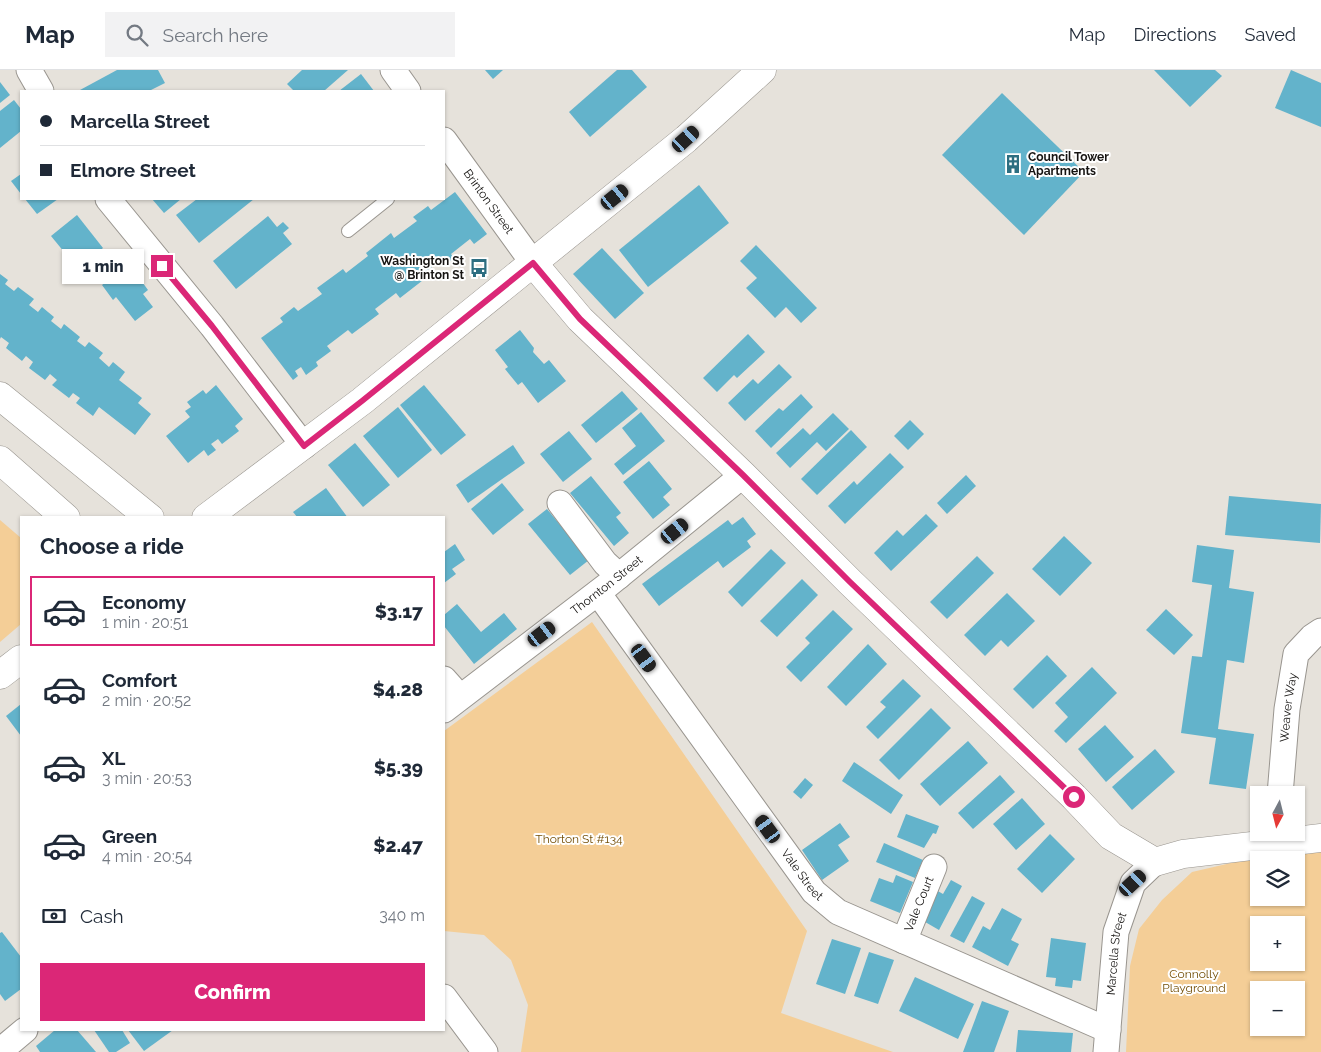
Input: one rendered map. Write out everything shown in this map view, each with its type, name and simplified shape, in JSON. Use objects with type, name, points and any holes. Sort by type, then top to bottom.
[{"type":"street","points":[[28,70],[40,90]]},
{"type":"street","points":[[393,70],[407,90]]},
{"type":"street","points":[[209,516],[362,401],[686,139],[762,70]]},
{"type":"street","name":"Brinton Street","points":[[446,148],[533,263]]},
{"type":"street","points":[[109,200],[212,326],[304,446]]},
{"type":"street","points":[[533,263],[580,319],[1074,797],[1111,836],[1155,862],[1183,854],[1255,841]]},
{"type":"street","points":[[0,396],[148,516]]},
{"type":"street","points":[[0,460],[64,516]]},
{"type":"street","name":"Thornton Street","points":[[452,703],[598,593],[743,475]]},
{"type":"street","points":[[560,504],[605,563],[619,576]]},
{"type":"street","name":"Vale Street","points":[[598,593],[814,892],[838,912],[904,941],[1107,1041]]},
{"type":"street","name":"Weaver Way","points":[[1281,786],[1288,709],[1296,654],[1312,637],[1321,631]]},
{"type":"street","points":[[0,675],[20,660]]},
{"type":"street","points":[[445,682],[452,703]]},
{"type":"street","points":[[1305,838],[1321,838]]},
{"type":"street","name":"Marcella Street","points":[[1107,1041],[1116,932],[1133,883],[1155,862]]},
{"type":"street","name":"Vale Court","points":[[904,941],[934,867]]},
{"type":"street","points":[[445,998],[484,1052]]},
{"type":"street","points":[[0,1051],[24,1031]]},
{"type":"lane","points":[[348,231],[387,200]]},
{"type":"green space","points":[[0,520],[20,537],[20,625],[0,642]]},
{"type":"green space","name":"Thorton St #134","points":[[592,622],[807,931],[781,1013],[893,1052],[521,1052],[528,1005],[511,960],[484,935],[445,931],[445,730]]},
{"type":"green space","name":"Connolly Playground","points":[[1305,851],[1321,851],[1321,1052],[1126,1052],[1130,966],[1139,929],[1162,900],[1192,872],[1250,859],[1250,906],[1305,906]]},
{"type":"building","points":[[117,70],[158,70],[165,83],[151,90],[80,90]]},
{"type":"building","points":[[302,70],[348,70],[325,90],[293,90],[287,84]]},
{"type":"building","points":[[485,70],[503,70],[493,79]]},
{"type":"building","points":[[617,70],[632,70],[647,87],[590,137],[569,112]]},
{"type":"building","points":[[1154,70],[1215,70],[1222,76],[1190,107]]},
{"type":"building","points":[[1291,70],[1321,83],[1321,127],[1275,108]]},
{"type":"building","points":[[361,74],[373,90],[340,90]]},
{"type":"building","points":[[0,82],[10,95],[0,103]]},
{"type":"building","name":"Council Tower Apartments","points":[[1002,93],[1084,172],[1024,235],[942,155]]},
{"type":"building","points":[[14,100],[20,108],[20,132],[0,148],[0,111]]},
{"type":"building","points":[[20,175],[20,193],[11,181]]},
{"type":"building","points":[[699,185],[729,223],[648,287],[619,250]]},
{"type":"building","points":[[455,192],[487,234],[474,244],[470,239],[451,254],[454,258],[450,261],[446,256],[424,273],[427,277],[400,298],[396,293],[375,309],[379,314],[352,334],[348,330],[327,346],[331,351],[316,362],[318,366],[306,375],[301,367],[295,371],[298,376],[293,380],[261,338],[283,322],[280,318],[294,307],[298,311],[322,294],[317,288],[343,269],[346,273],[368,256],[366,253],[391,233],[394,238],[417,221],[413,217],[428,206],[431,210]]},
{"type":"building","points":[[26,200],[57,200],[37,214]]},
{"type":"building","points":[[153,200],[180,200],[164,213]]},
{"type":"building","points":[[196,200],[253,200],[199,243],[176,215]]},
{"type":"building","points":[[77,215],[103,248],[78,269],[51,236]]},
{"type":"building","points":[[268,216],[277,227],[283,222],[289,228],[283,233],[292,244],[236,289],[213,261]]},
{"type":"building","points":[[756,245],[817,308],[801,323],[786,307],[775,318],[746,288],[757,278],[740,261]]},
{"type":"building","points":[[602,248],[644,293],[615,319],[573,274]]},
{"type":"building","points":[[129,264],[148,290],[143,294],[153,307],[135,321],[116,297],[113,300],[102,285]]},
{"type":"building","points":[[0,274],[8,280],[5,284],[14,291],[18,287],[34,299],[29,305],[38,312],[42,307],[54,317],[51,321],[61,329],[64,324],[80,337],[77,341],[85,347],[89,342],[103,353],[99,358],[109,367],[113,362],[125,372],[119,380],[142,398],[138,403],[151,414],[135,435],[99,407],[93,416],[76,403],[80,398],[73,393],[69,398],[52,385],[57,380],[50,374],[45,380],[29,368],[33,362],[26,356],[22,361],[6,348],[9,343],[1,337],[0,339]]},
{"type":"building","points":[[520,330],[534,348],[533,352],[544,364],[549,360],[566,381],[538,403],[522,382],[518,385],[505,369],[508,367],[495,350]]},
{"type":"building","points":[[748,334],[765,352],[737,378],[734,375],[717,392],[703,378]]},
{"type":"building","points":[[779,364],[792,377],[745,421],[728,403],[753,379],[758,384]]},
{"type":"building","points":[[216,385],[243,419],[235,426],[239,431],[222,444],[218,439],[211,444],[216,450],[208,456],[204,450],[188,463],[166,436],[190,417],[185,411],[191,407],[187,402],[203,390],[206,394]]},
{"type":"building","points":[[424,385],[466,435],[441,455],[400,405]]},
{"type":"building","points":[[622,391],[638,409],[596,443],[581,425]]},
{"type":"building","points":[[801,394],[813,407],[771,448],[755,431],[779,408],[783,411]]},
{"type":"building","points":[[398,407],[432,450],[398,478],[363,436]]},
{"type":"building","points":[[641,412],[665,441],[623,475],[614,464],[636,446],[622,428]]},
{"type":"building","points":[[833,413],[849,429],[826,451],[817,442],[790,468],[776,453],[803,428],[810,435]]},
{"type":"building","points":[[910,420],[924,434],[908,450],[894,436]]},
{"type":"building","points":[[851,430],[867,447],[817,495],[801,479]]},
{"type":"building","points":[[569,431],[592,459],[563,482],[540,454]]},
{"type":"building","points":[[355,443],[390,485],[363,507],[328,465]]},
{"type":"building","points":[[513,445],[525,463],[468,503],[456,485]]},
{"type":"building","points":[[890,453],[904,467],[845,524],[828,506],[854,481],[857,485]]},
{"type":"building","points":[[649,461],[672,489],[663,497],[670,505],[653,519],[623,482]]},
{"type":"building","points":[[966,475],[976,486],[947,514],[937,503]]},
{"type":"building","points":[[591,476],[621,513],[616,517],[629,533],[614,546],[570,493]]},
{"type":"building","points":[[502,483],[524,510],[493,535],[471,509]]},
{"type":"building","points":[[326,488],[347,516],[296,516],[293,512]]},
{"type":"building","points":[[1229,496],[1321,504],[1320,543],[1225,535]]},
{"type":"building","points":[[547,509],[589,560],[570,575],[528,524]]},
{"type":"building","points":[[926,514],[938,526],[891,571],[874,553],[897,530],[903,536]]},
{"type":"building","points":[[743,517],[756,534],[747,541],[751,547],[723,568],[718,561],[659,606],[642,584],[728,520],[732,525]]},
{"type":"building","points":[[1064,536],[1092,563],[1060,596],[1032,569]]},
{"type":"building","points":[[455,544],[465,560],[452,569],[456,574],[445,582],[445,551]]},
{"type":"building","points":[[1197,545],[1234,550],[1229,588],[1254,592],[1244,663],[1227,660],[1218,729],[1254,734],[1246,789],[1209,784],[1216,738],[1181,733],[1192,656],[1202,657],[1212,585],[1192,582]]},
{"type":"building","points":[[771,549],[786,563],[742,607],[728,592]]},
{"type":"building","points":[[977,556],[994,573],[947,619],[930,602]]},
{"type":"building","points":[[802,579],[818,595],[777,637],[760,621]]},
{"type":"building","points":[[1007,593],[1035,621],[1008,647],[1001,640],[985,656],[964,635]]},
{"type":"building","points":[[457,604],[481,632],[504,613],[517,629],[474,664],[445,627],[445,614]]},
{"type":"building","points":[[1166,609],[1193,635],[1174,655],[1146,630]]},
{"type":"building","points":[[833,610],[853,629],[801,682],[786,667],[810,643],[805,638]]},
{"type":"building","points":[[868,644],[887,664],[846,706],[827,687]]},
{"type":"building","points":[[1047,655],[1067,676],[1033,709],[1013,689]]},
{"type":"building","points":[[1092,667],[1117,693],[1066,743],[1054,731],[1068,717],[1055,703]]},
{"type":"building","points":[[903,679],[921,696],[878,739],[866,727],[886,707],[880,702]]},
{"type":"building","points":[[20,705],[20,735],[6,716]]},
{"type":"building","points":[[931,708],[951,728],[899,780],[879,760]]},
{"type":"building","points":[[1105,725],[1134,757],[1106,782],[1078,749]]},
{"type":"building","points":[[968,741],[988,763],[940,806],[920,784]]},
{"type":"building","points":[[1155,749],[1175,772],[1132,810],[1112,787]]},
{"type":"building","points":[[854,762],[903,795],[891,814],[842,781]]},
{"type":"building","points":[[1000,775],[1015,792],[973,829],[958,813]]},
{"type":"building","points":[[805,778],[813,785],[801,799],[793,792]]},
{"type":"building","points":[[1022,798],[1045,824],[1016,850],[993,824]]},
{"type":"building","points":[[906,814],[939,826],[936,834],[933,833],[924,848],[897,837]]},
{"type":"building","points":[[840,823],[850,837],[838,845],[849,861],[822,880],[802,850]]},
{"type":"building","points":[[1050,834],[1075,859],[1042,893],[1017,869]]},
{"type":"building","points":[[884,843],[923,860],[915,878],[876,862]]},
{"type":"building","points":[[896,875],[913,882],[900,913],[870,901],[879,878],[893,883]]},
{"type":"building","points":[[951,880],[962,886],[939,930],[920,919],[936,890],[943,894]]},
{"type":"building","points":[[972,896],[985,903],[964,943],[950,936]]},
{"type":"building","points":[[1002,908],[1022,919],[1011,940],[1019,944],[1008,966],[972,947],[983,926],[990,930]]},
{"type":"building","points":[[2,932],[20,956],[20,990],[5,1001],[0,994],[0,933]]},
{"type":"building","points":[[1051,938],[1086,943],[1081,981],[1073,980],[1072,988],[1055,986],[1056,978],[1046,977]]},
{"type":"building","points":[[832,939],[861,948],[845,994],[816,984]]},
{"type":"building","points":[[869,952],[894,960],[878,1004],[854,996]]},
{"type":"building","points":[[915,977],[974,1004],[958,1039],[899,1011]]},
{"type":"building","points":[[982,1001],[1009,1011],[994,1052],[963,1052]]},
{"type":"building","points":[[1018,1030],[1073,1033],[1071,1052],[1016,1052]]},
{"type":"building","points":[[54,1031],[78,1031],[96,1052],[40,1052],[36,1046]]},
{"type":"building","points":[[95,1031],[123,1031],[130,1043],[116,1052],[109,1052]]},
{"type":"building","points":[[129,1031],[172,1031],[144,1051]]},
{"type":"place","name":"Council Tower Apartments","points":[[1013,164]]},
{"type":"place","name":"Washington St @ Brinton St","points":[[479,268]]},
{"type":"route","points":[[162,266],[212,326],[304,446],[533,263],[580,319],[1074,797]]}]
